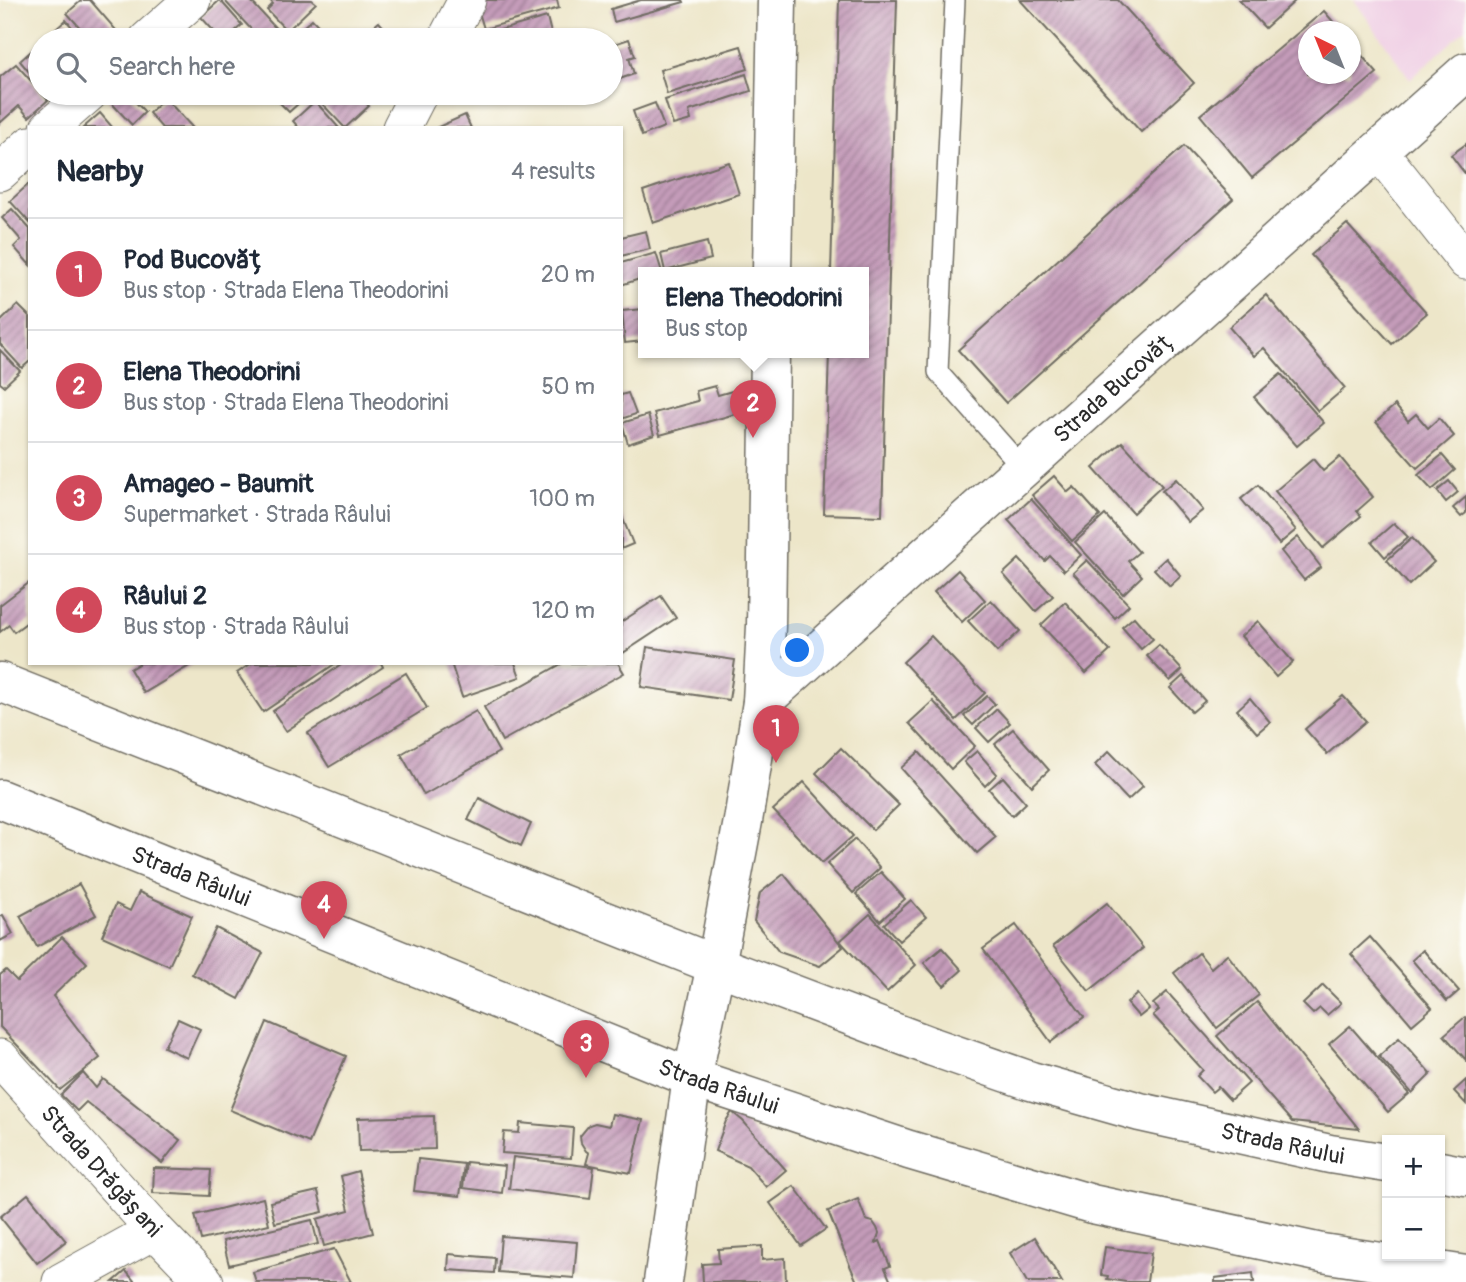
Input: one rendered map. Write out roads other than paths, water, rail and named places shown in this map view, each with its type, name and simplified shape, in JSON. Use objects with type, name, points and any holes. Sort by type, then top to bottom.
[{"type":"main road","points":[[772,267],[777,0]]},
{"type":"main road","name":"Strada Bucovăț","points":[[762,702],[1466,72]]},
{"type":"main road","points":[[663,1282],[692,1078],[716,965],[762,702],[766,626],[770,358]]},
{"type":"main road","name":"Strada Râului","points":[[0,681],[716,965],[933,1047],[1031,1081],[1140,1112],[1330,1154],[1382,1162]]},
{"type":"main road","name":"Strada Râului","points":[[0,799],[692,1078],[909,1150],[1092,1204],[1322,1253],[1466,1275]]},
{"type":"main road","points":[[1445,1172],[1466,1176]]},
{"type":"street","points":[[160,28],[192,0]]},
{"type":"street","points":[[452,28],[467,0]]},
{"type":"street","points":[[52,126],[76,105]]},
{"type":"street","points":[[402,126],[413,105]]},
{"type":"street","points":[[0,172],[28,147]]},
{"type":"street","points":[[1378,150],[1466,261]]},
{"type":"street","name":"Strada Drăgășani","points":[[0,1058],[205,1282]]},
{"type":"street","points":[[61,1282],[155,1230]]},
{"type":"lane","points":[[955,0],[938,372],[1023,468]]},
{"type":"place","name":"Elena Theodorini","points":[[753,438]]},
{"type":"place","name":"Pod Bucovăț","points":[[776,763]]},
{"type":"place","name":"Râului 2","points":[[324,939]]},
{"type":"place","name":"Amageo - Baumit","points":[[586,1078]]}]
